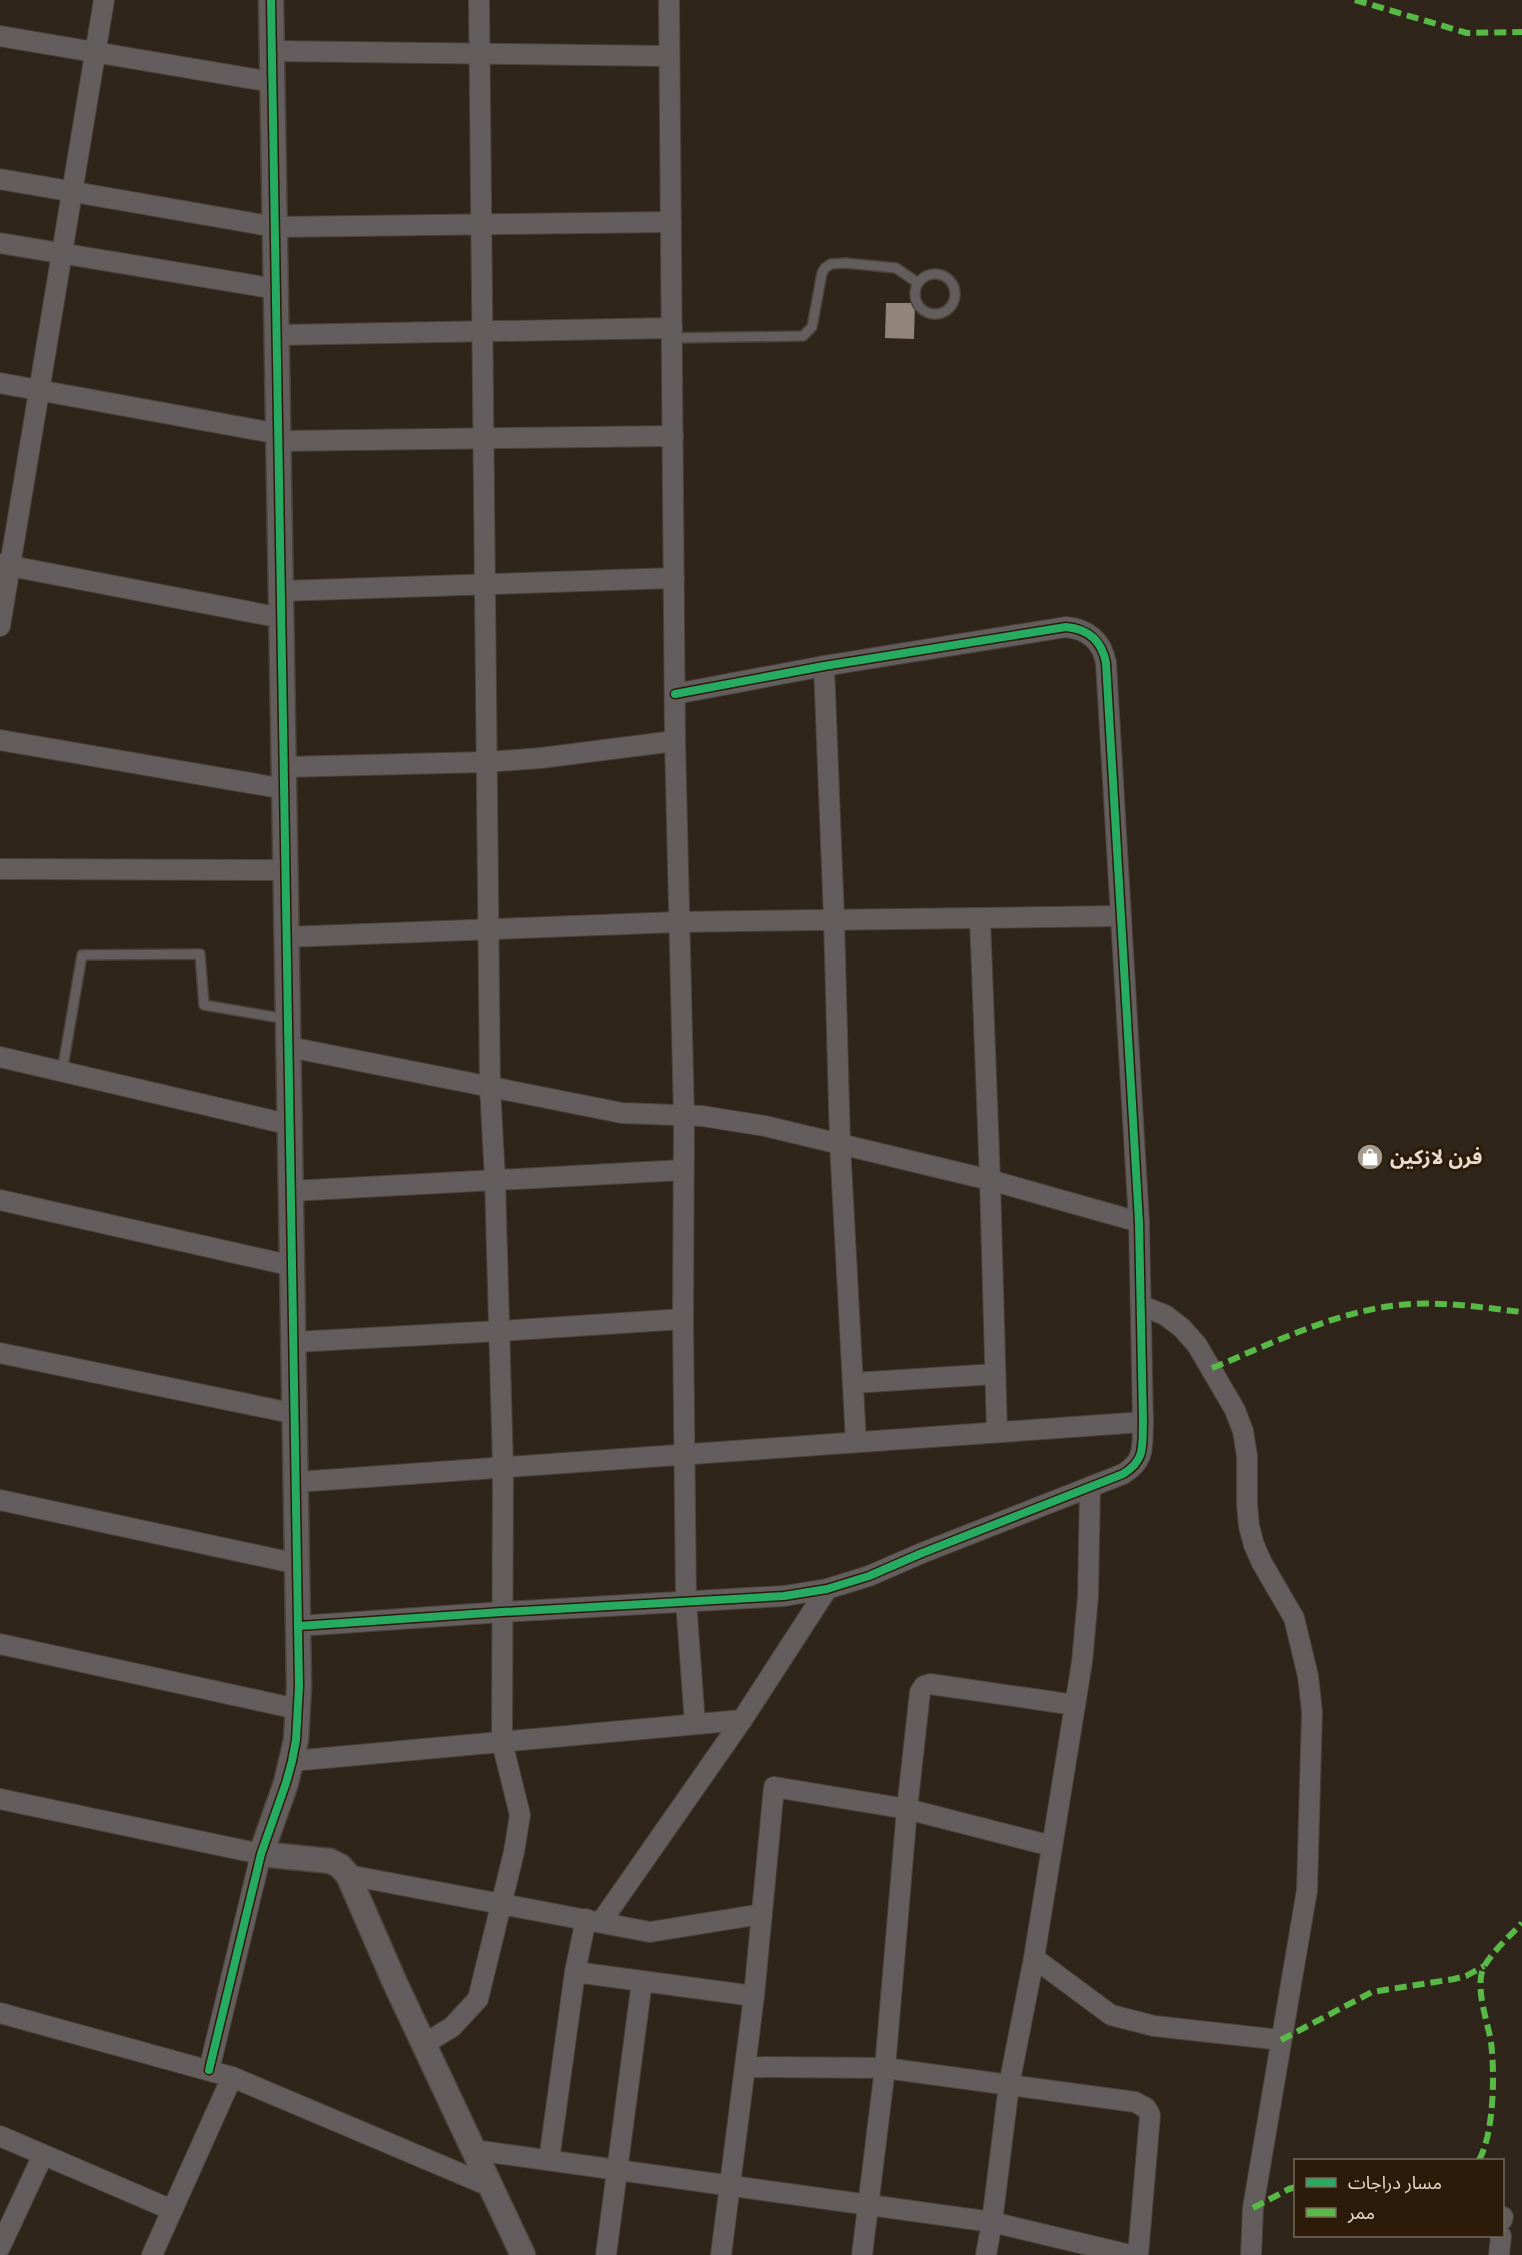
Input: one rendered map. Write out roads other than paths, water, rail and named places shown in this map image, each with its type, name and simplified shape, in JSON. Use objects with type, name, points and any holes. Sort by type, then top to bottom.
[{"type":"street","points":[[0,626],[5,565],[39,390],[104,0]]},
{"type":"street","points":[[209,2070],[261,1854],[286,1783],[296,1740],[297,1709],[299,1626],[296,1413],[271,0]]},
{"type":"street","points":[[424,2044],[452,2027],[478,1999],[514,1852],[520,1815],[502,1742],[503,1467],[487,929],[479,0]]},
{"type":"street","points":[[669,0],[675,741],[684,1117],[683,1454],[686,1601],[695,1724]]},
{"type":"street","points":[[0,36],[272,82]]},
{"type":"street","points":[[272,51],[669,56]]},
{"type":"street","points":[[0,178],[275,227],[671,222]]},
{"type":"street","points":[[0,243],[276,289]]},
{"type":"street","points":[[277,335],[482,332],[672,333]]},
{"type":"street","points":[[0,383],[279,437],[483,439],[673,436]]},
{"type":"street","points":[[5,565],[282,618]]},
{"type":"street","points":[[281,591],[674,578]]},
{"type":"street","points":[[299,1626],[502,1611],[784,1596],[827,1589],[869,1576],[1124,1474],[1138,1463],[1143,1422],[1139,1222],[1104,653],[1093,637],[1085,631],[1066,627],[825,666],[675,694]]},
{"type":"street","points":[[825,666],[840,1144],[856,1442]]},
{"type":"street","points":[[0,740],[284,778],[541,758],[675,741]]},
{"type":"street","points":[[0,869],[286,870]]},
{"type":"street","points":[[287,937],[679,922],[1120,916]]},
{"type":"street","points":[[980,918],[997,1432]]},
{"type":"street","points":[[289,1047],[622,1113],[702,1116],[765,1126],[990,1180],[1139,1222]]},
{"type":"street","points":[[0,1057],[291,1125]]},
{"type":"street","points":[[292,1191],[683,1170]]},
{"type":"street","points":[[0,1200],[293,1266]]},
{"type":"street","points":[[1142,1306],[1165,1315],[1182,1328],[1197,1345],[1235,1410],[1243,1431],[1247,1456],[1247,1504],[1254,1545],[1294,1618],[1308,1676],[1312,1712],[1307,1890],[1253,2208],[1251,2255]]},
{"type":"street","points":[[294,1342],[683,1318]]},
{"type":"street","points":[[0,1353],[296,1413]]},
{"type":"street","points":[[853,1383],[995,1374]]},
{"type":"street","points":[[297,1482],[1143,1422]]},
{"type":"street","points":[[986,2255],[1009,2085],[1034,1958],[1082,1662],[1088,1597],[1090,1487]]},
{"type":"street","points":[[0,1500],[298,1564]]},
{"type":"street","points":[[549,2160],[575,1972],[593,1921],[742,1720],[827,1589]]},
{"type":"street","points":[[0,1644],[297,1709]]},
{"type":"street","points":[[862,2255],[885,2068],[907,1809],[921,1692],[924,1686],[930,1684],[1075,1705]]},
{"type":"street","points":[[291,1761],[742,1720]]},
{"type":"street","points":[[721,2255],[754,1996],[774,1786],[907,1809],[1052,1846]]},
{"type":"street","points":[[0,1799],[261,1854],[330,1861],[340,1866],[348,1875],[394,1983],[523,2255]]},
{"type":"street","points":[[348,1875],[650,1932],[762,1914]]},
{"type":"street","points":[[1034,1958],[1111,2015],[1154,2026],[1281,2040]]},
{"type":"street","points":[[575,1972],[754,1996]]},
{"type":"street","points":[[606,2255],[619,2170],[642,1981]]},
{"type":"street","points":[[0,2013],[232,2077],[492,2187]]},
{"type":"street","points":[[745,2067],[885,2068],[1135,2102],[1146,2108],[1150,2115],[1138,2255]]},
{"type":"street","points":[[152,2255],[232,2077]]},
{"type":"street","points":[[0,2136],[172,2210]]},
{"type":"street","points":[[474,2150],[992,2222],[1130,2255]]},
{"type":"street","points":[[0,2247],[44,2155]]},
{"type":"street","points":[[1499,2255],[1501,2237]]},
{"type":"lane","points":[[672,333],[803,336],[812,327],[822,273],[825,268],[839,262],[896,268],[918,283]]},
{"type":"lane","points":[[931,274],[946,278],[952,284],[954,291],[951,306],[938,314],[923,311],[915,297],[918,283],[931,274]]},
{"type":"lane","points":[[62,1072],[82,956],[200,954],[204,1005],[289,1019]]},
{"type":"place","name":"فرن لازكين","points":[[1370,1157]]}]
